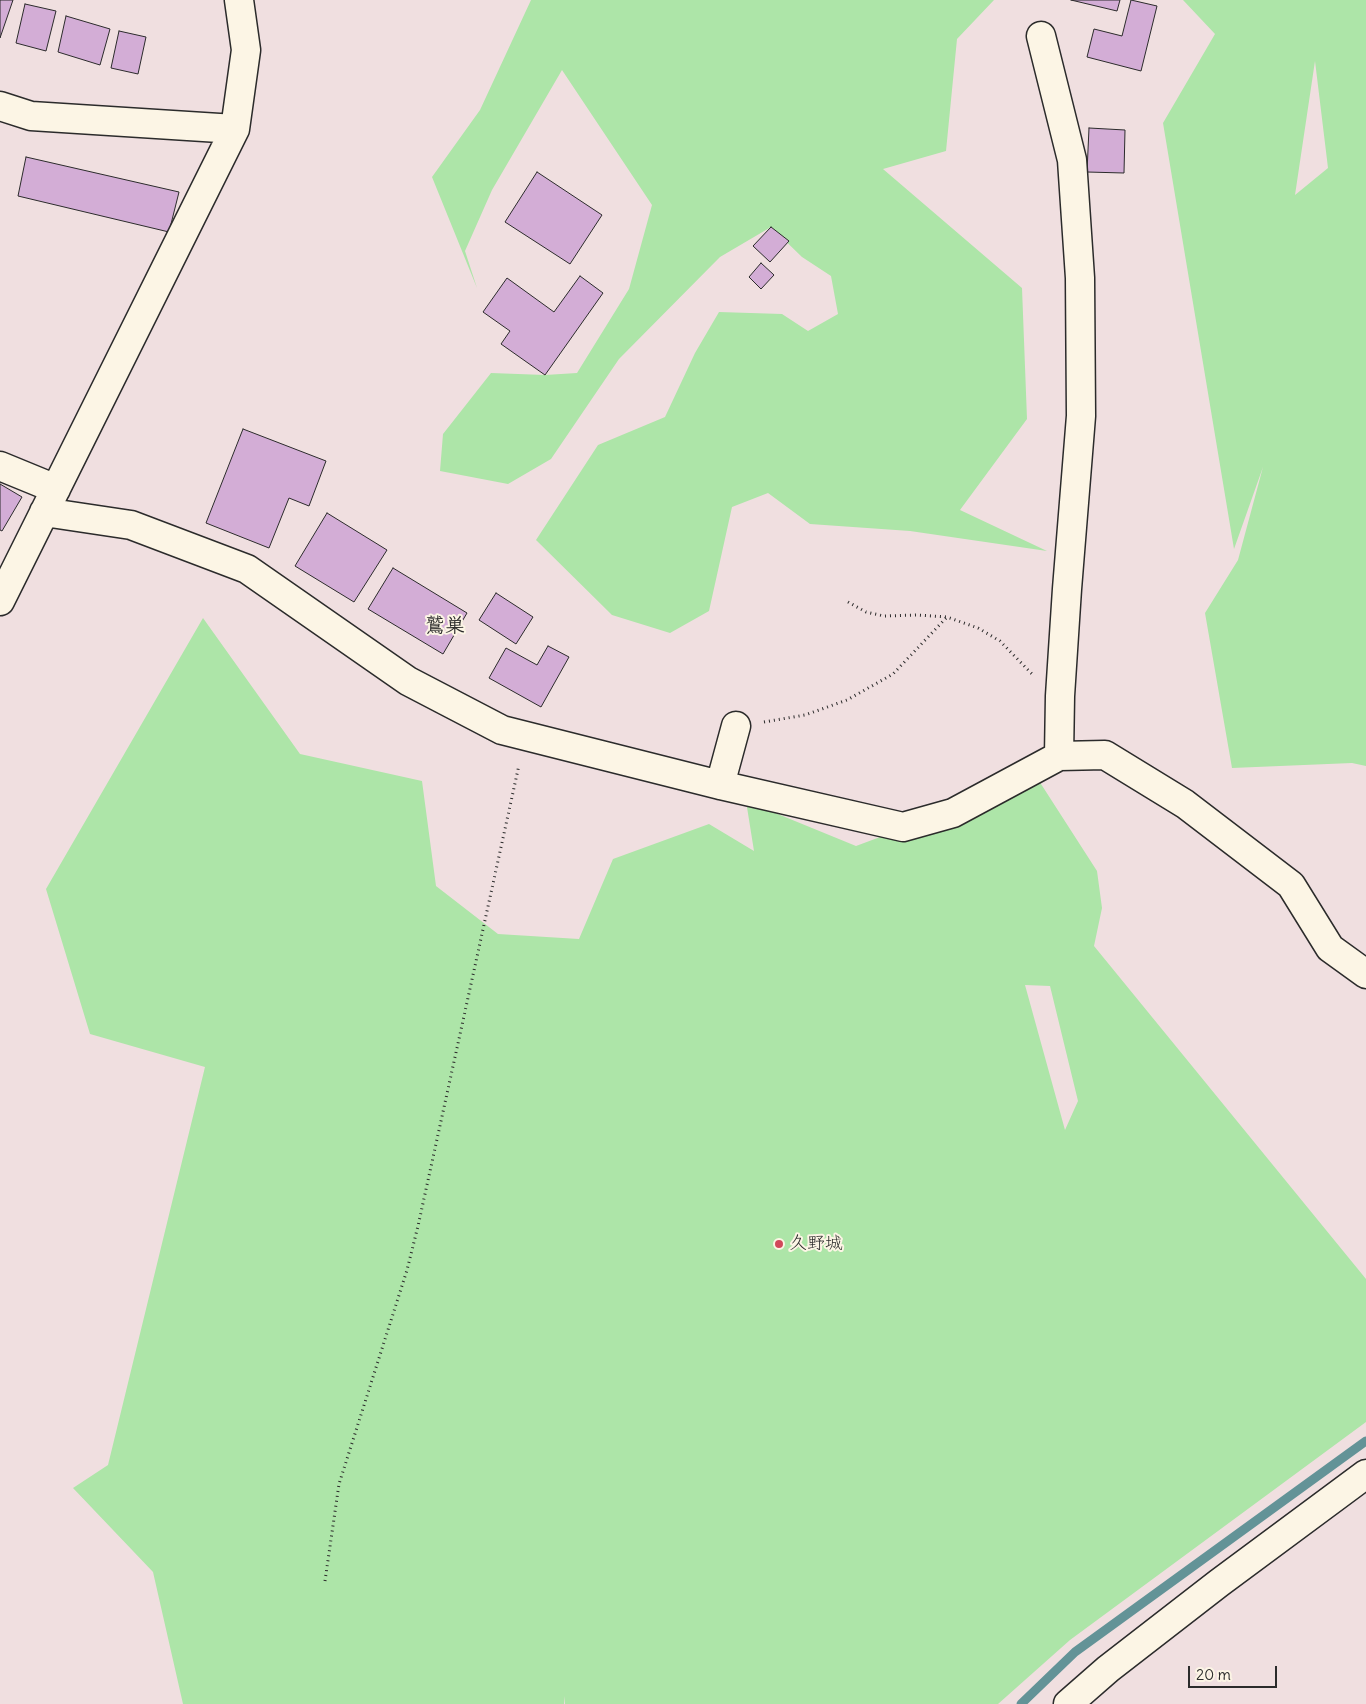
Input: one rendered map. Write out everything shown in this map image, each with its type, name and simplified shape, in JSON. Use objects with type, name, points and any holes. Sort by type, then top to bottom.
[{"type":"street","points":[[0,601],[235,128],[246,50],[239,0]]},
{"type":"street","points":[[1042,36],[1072,160],[1080,278],[1081,416],[1060,696],[1059,756]]},
{"type":"street","points":[[0,106],[31,116],[235,128]]},
{"type":"street","points":[[0,466],[50,500],[131,525],[247,569],[408,681],[502,730],[720,785],[903,827],[953,813],[1059,756],[1105,755],[1185,804],[1291,885],[1330,948],[1366,974]]},
{"type":"street","points":[[720,785],[736,726]]},
{"type":"street","points":[[1068,1704],[1108,1668],[1366,1474]]},
{"type":"path","points":[[848,602],[866,612],[884,616],[917,614],[947,617],[978,628],[1000,641],[1028,671],[1060,696]]},
{"type":"path","points":[[736,726],[805,715],[847,700],[893,674],[947,617]]},
{"type":"path","points":[[325,1580],[339,1484],[407,1270],[418,1226],[525,735]]},
{"type":"green space","points":[[531,0],[994,0],[957,39],[946,151],[883,169],[1022,288],[1027,419],[960,510],[1047,551],[910,531],[810,524],[768,493],[732,507],[709,611],[670,633],[612,615],[536,540],[598,445],[665,417],[695,353],[719,312],[782,314],[808,331],[838,314],[831,276],[802,257],[771,227],[720,257],[619,359],[551,459],[508,484],[440,471],[443,434],[491,373],[545,375],[577,373],[629,289],[652,205],[562,70],[492,190],[465,251],[477,288],[432,177],[480,110]]},
{"type":"green space","points":[[1183,0],[1366,0],[1366,766],[1352,763],[1232,768],[1205,613],[1238,560],[1263,467],[1234,549],[1163,123],[1215,34]],"holes":[[[1315,61],[1328,168],[1295,195]]]},
{"type":"green space","points":[[203,618],[300,754],[422,781],[436,886],[498,934],[579,939],[613,859],[709,824],[754,851],[746,801],[856,846],[974,802],[1032,770],[1097,871],[1102,908],[1094,946],[1366,1279],[1366,1422],[1070,1640],[998,1704],[565,1704],[565,1696],[564,1704],[183,1704],[153,1572],[73,1488],[108,1465],[205,1067],[90,1034],[46,889]],"holes":[[[1025,985],[1050,986],[1078,1101],[1065,1130]]]},
{"type":"building","points":[[0,0],[13,0],[0,38]]},
{"type":"building","points":[[1071,0],[1120,0],[1117,11]]},
{"type":"building","points":[[1131,0],[1157,6],[1141,71],[1087,57],[1094,29],[1122,36]]},
{"type":"building","points":[[25,4],[56,11],[46,51],[16,43]]},
{"type":"building","points":[[66,16],[110,29],[100,65],[58,52]]},
{"type":"building","points":[[119,31],[146,37],[138,74],[111,68]]},
{"type":"building","points":[[1089,128],[1125,130],[1124,173],[1087,172]]},
{"type":"building","points":[[26,157],[179,192],[169,232],[18,196]]},
{"type":"building","points":[[537,172],[602,215],[570,264],[505,222]]},
{"type":"building","points":[[771,227],[789,241],[770,262],[753,246]]},
{"type":"building","points":[[761,263],[774,275],[761,289],[749,277]]},
{"type":"building","points":[[580,276],[603,293],[545,375],[501,344],[510,331],[483,312],[507,278],[554,312]]},
{"type":"building","points":[[243,429],[326,461],[309,506],[289,498],[269,548],[206,523]]},
{"type":"building","points":[[0,484],[22,497],[2,531],[0,530]]},
{"type":"building","points":[[327,513],[387,550],[354,602],[295,566]]},
{"type":"building","points":[[393,568],[467,613],[443,654],[368,609]]},
{"type":"building","points":[[496,593],[533,617],[516,644],[479,620]]},
{"type":"building","points":[[548,646],[569,657],[541,707],[489,678],[506,648],[537,665]]},
{"type":"waterway","points":[[1021,1704],[1075,1652],[1366,1441]]},
{"type":"place","name":"久野城","points":[[779,1244]]},
{"type":"district","name":"鷲巣","points":[[445,626]]}]
